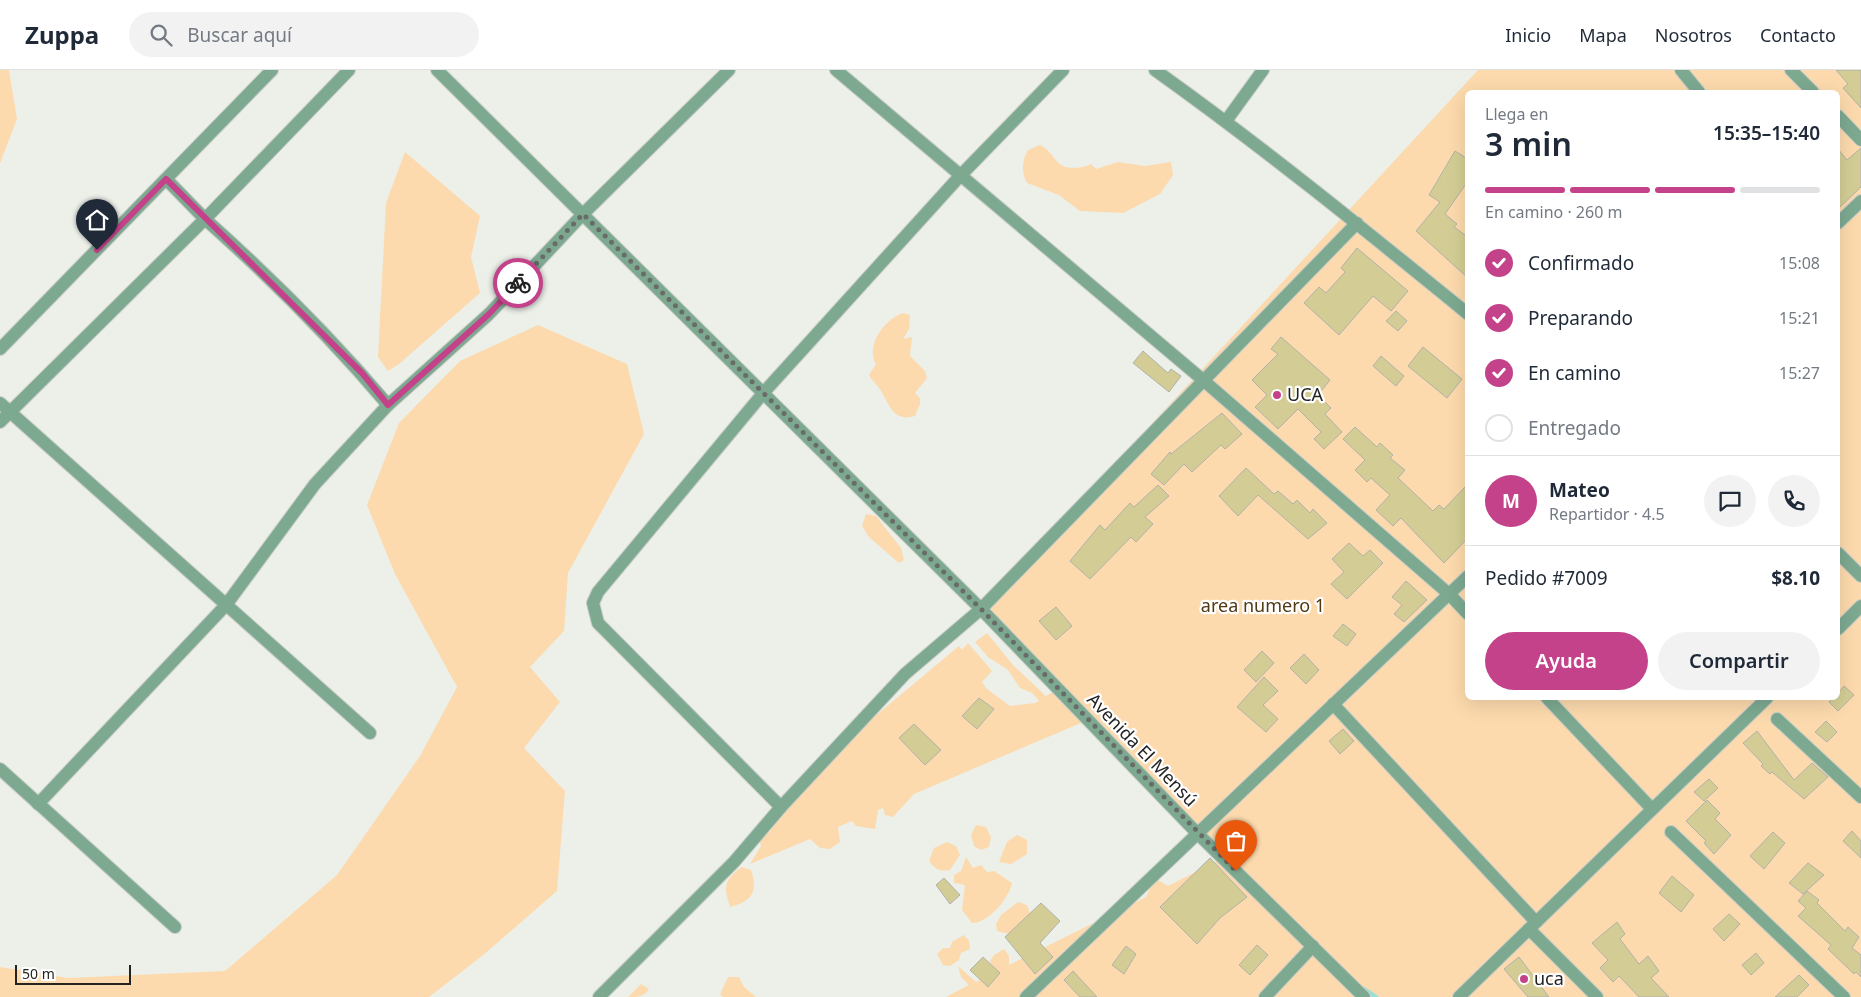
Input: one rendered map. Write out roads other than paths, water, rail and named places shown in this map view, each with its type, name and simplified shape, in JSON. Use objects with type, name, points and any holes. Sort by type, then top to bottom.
[{"type":"street","points":[[0,349],[272,70]]},
{"type":"street","points":[[0,422],[5,408],[205,219],[349,70]]},
{"type":"street","name":"Avenida El Mensú","points":[[437,70],[981,609],[1197,833],[1364,997]]},
{"type":"street","points":[[38,804],[226,605],[315,484],[388,405],[489,314],[583,214],[729,70]]},
{"type":"street","points":[[836,70],[1203,380],[1449,594],[1465,611]]},
{"type":"street","points":[[781,807],[598,623],[593,603],[598,592],[763,394],[960,176],[1063,70]]},
{"type":"street","points":[[1155,70],[1226,121],[1357,223],[1465,312]]},
{"type":"street","points":[[1226,121],[1263,70]]},
{"type":"street","points":[[1680,70],[1697,90]]},
{"type":"street","points":[[1791,70],[1811,90]]},
{"type":"street","points":[[1840,118],[1861,140]]},
{"type":"street","points":[[166,179],[362,373],[388,405]]},
{"type":"street","points":[[1840,221],[1861,201]]},
{"type":"street","points":[[599,997],[734,862],[781,807],[905,674],[981,609],[1357,223]]},
{"type":"street","points":[[5,408],[370,734]]},
{"type":"street","points":[[1840,555],[1861,576]]},
{"type":"street","points":[[1026,997],[1465,579]]},
{"type":"street","points":[[1840,627],[1861,606]]},
{"type":"street","points":[[1549,700],[1652,809]]},
{"type":"street","points":[[1458,997],[1763,700]]},
{"type":"street","points":[[1333,704],[1597,997]]},
{"type":"street","points":[[1777,719],[1861,797]]},
{"type":"street","points":[[0,770],[175,927]]},
{"type":"street","points":[[1671,832],[1844,997]]},
{"type":"street","points":[[1265,997],[1313,946]]},
{"type":"waterway","points":[[1364,989],[1376,997]]},
{"type":"place","name":"UCA","points":[[1277,395]]},
{"type":"place","name":"uca","points":[[1524,979]]},
{"type":"park label","name":"area numero 1","points":[[1263,606]]}]
